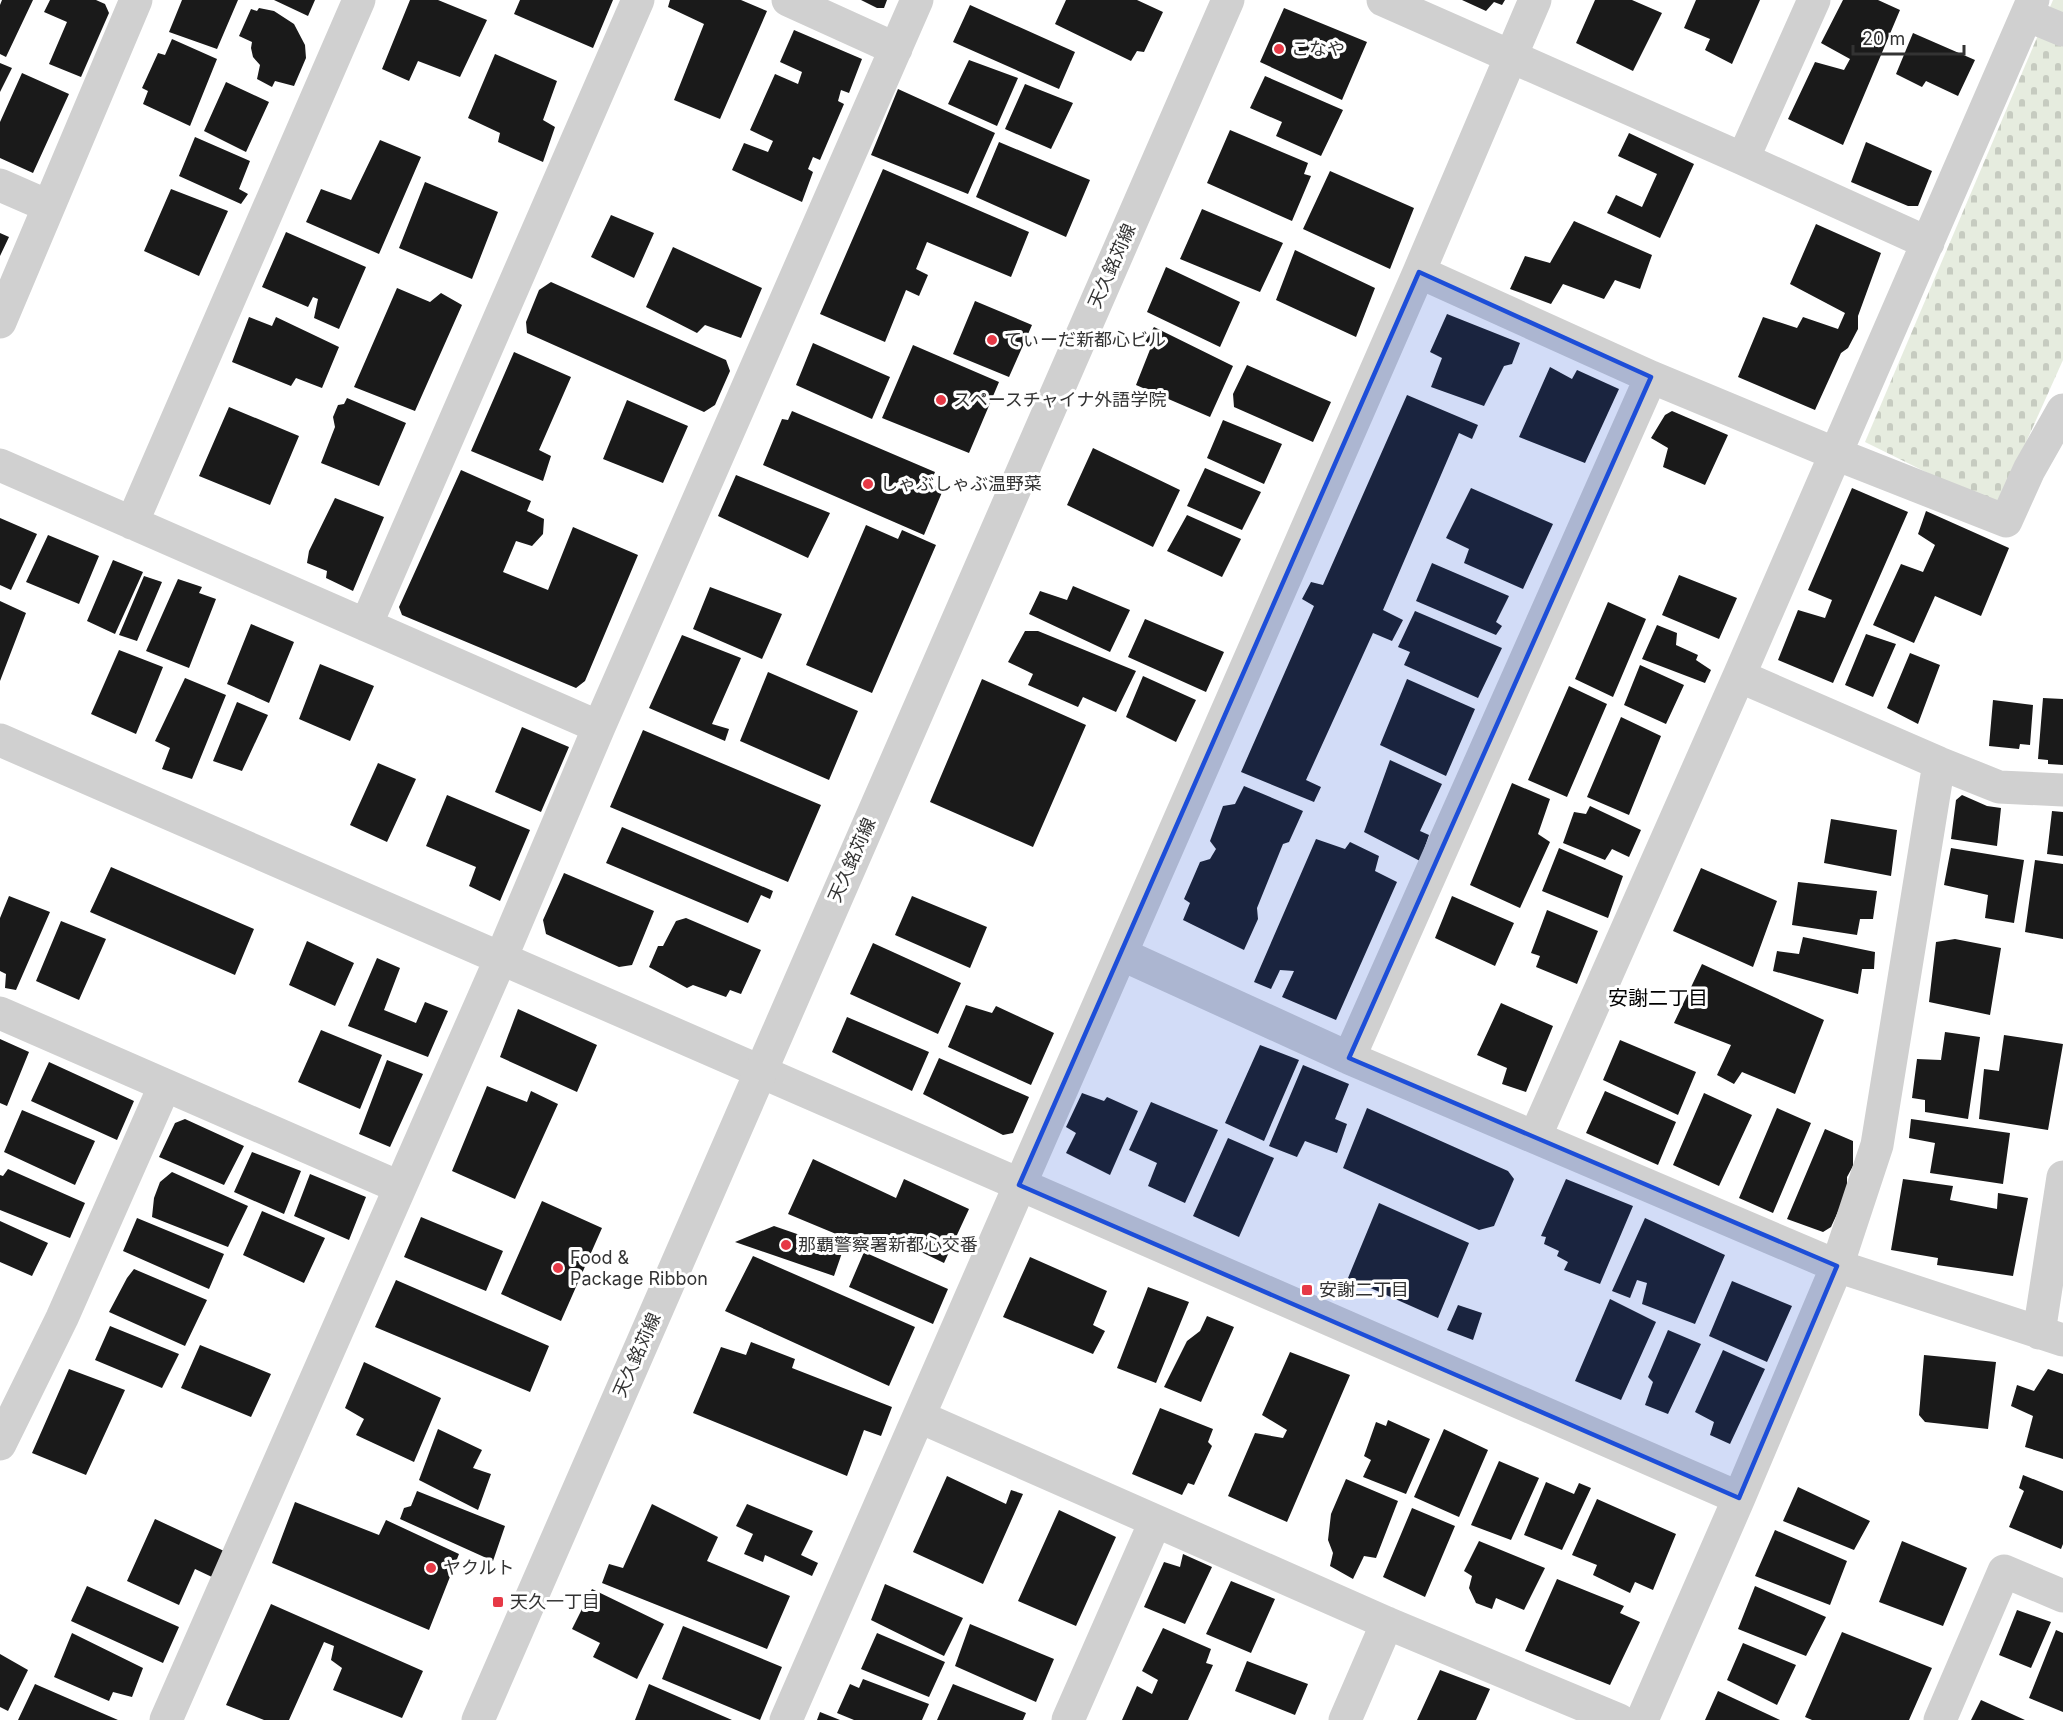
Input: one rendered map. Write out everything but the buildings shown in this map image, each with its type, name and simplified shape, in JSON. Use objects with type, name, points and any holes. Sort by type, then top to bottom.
[{"type":"street","points":[[0,322],[136,0]]},
{"type":"street","points":[[132,523],[359,0]]},
{"type":"street","points":[[366,626],[638,0]]},
{"type":"street","points":[[788,0],[896,49]]},
{"type":"street","points":[[166,1720],[501,958],[599,727],[917,0]]},
{"type":"street","name":"天久銘苅線","points":[[478,1720],[1228,0]]},
{"type":"street","points":[[1383,0],[1929,243]]},
{"type":"street","points":[[786,1720],[1419,272],[1535,0]]},
{"type":"street","points":[[1743,159],[1814,0]]},
{"type":"street","points":[[1535,1137],[1929,243],[2030,7],[2063,30]]},
{"type":"street","points":[[0,185],[48,206]]},
{"type":"street","points":[[1419,272],[1651,377],[1836,454],[2006,521],[2028,470],[2063,410]]},
{"type":"street","points":[[1349,1058],[1651,377]]},
{"type":"street","points":[[0,465],[599,727]]},
{"type":"street","points":[[1739,676],[1999,787],[2063,790]]},
{"type":"street","points":[[0,740],[1739,1498]]},
{"type":"street","points":[[1642,1720],[1837,1266],[1877,1145],[1939,763]]},
{"type":"street","points":[[1121,954],[1349,1058],[1837,1266],[2051,1336],[2063,1177]]},
{"type":"street","points":[[0,1013],[399,1188]]},
{"type":"street","points":[[0,1444],[62,1318],[165,1085]]},
{"type":"street","points":[[920,1417],[1387,1623],[1620,1720]]},
{"type":"street","points":[[1068,1720],[1155,1522]]},
{"type":"street","points":[[1940,1720],[2004,1571],[2063,1596]]},
{"type":"street","points":[[1345,1720],[1387,1623]]},
{"type":"highlighted area","points":[[1419,272],[1651,377],[1349,1058],[1837,1266],[1739,1498],[1019,1185]]},
{"type":"green space","points":[[2053,0],[2063,0],[2063,360],[1997,507],[1865,442]]},
{"type":"place","name":"こなや","points":[[1279,49]]},
{"type":"place","name":"てぃーだ新都心ビル","points":[[992,340]]},
{"type":"place","name":"スペースチャイナ外語学院","points":[[941,400]]},
{"type":"place","name":"しゃぶしゃぶ温野菜","points":[[868,484]]},
{"type":"place","name":"那覇警察署新都心交番","points":[[786,1245]]},
{"type":"place","name":"Food & Package Ribbon","points":[[558,1268]]},
{"type":"place","name":"安謝二丁目","points":[[1307,1290]]},
{"type":"place","name":"ヤクルト","points":[[431,1568]]},
{"type":"place","name":"天久一丁目","points":[[498,1602]]},
{"type":"district","name":"安謝二丁目","points":[[1658,998]]}]
